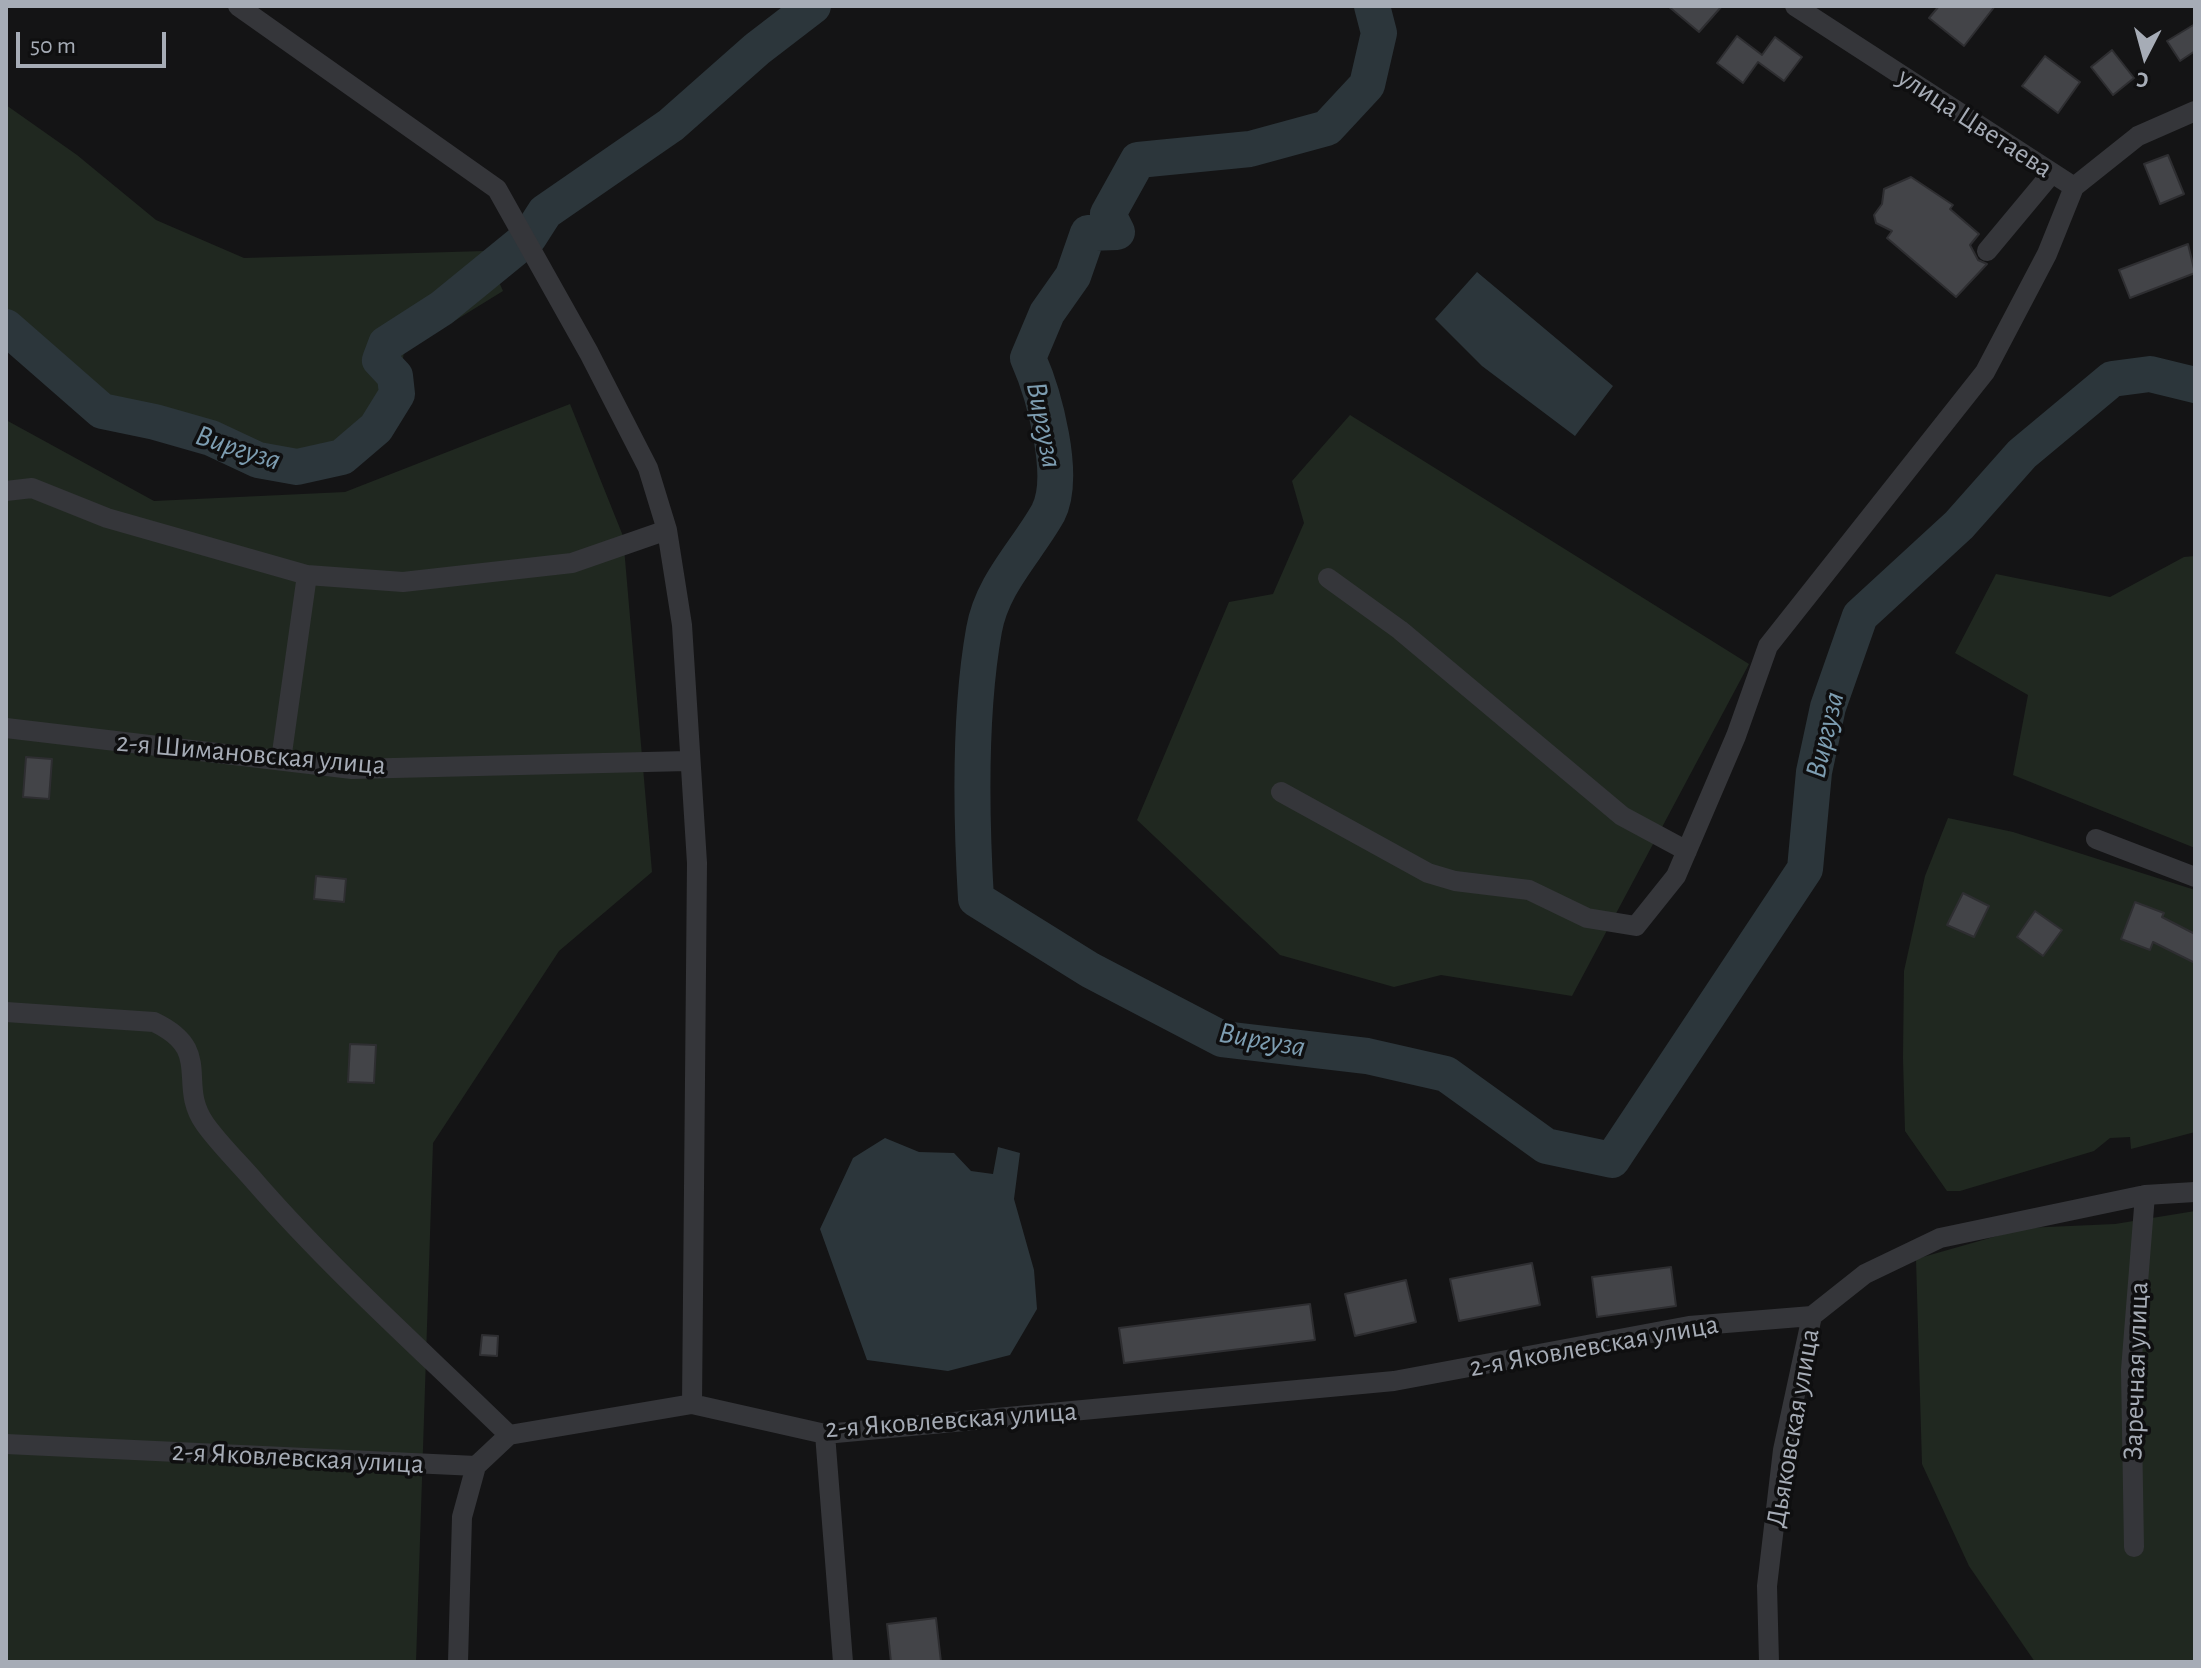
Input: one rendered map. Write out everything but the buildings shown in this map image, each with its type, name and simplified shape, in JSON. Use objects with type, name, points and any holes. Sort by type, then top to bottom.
[{"type":"street","points":[[238,6],[497,189],[589,353],[648,468],[667,530],[682,625],[688,761],[697,863],[692,1404]]},
{"type":"street","name":"улица Цветаева","points":[[1795,6],[2074,187],[2138,136],[2195,111]]},
{"type":"street","points":[[1987,251],[2052,173]]},
{"type":"street","points":[[1281,792],[1428,873],[1455,881],[1498,883],[1529,890],[1587,918],[1636,926],[1676,876],[1736,736],[1768,646],[1985,372],[2047,254],[2074,187]]},
{"type":"street","points":[[6,491],[32,488],[107,518],[307,575],[403,582],[572,563],[667,530]]},
{"type":"street","points":[[281,760],[307,575]]},
{"type":"street","points":[[1328,578],[1411,638],[1622,816],[1687,851]]},
{"type":"street","name":"2-я Шимановская улица","points":[[6,728],[352,769],[688,761]]},
{"type":"street","points":[[2096,839],[2195,877]]},
{"type":"street","points":[[6,1012],[154,1022],[175,1032],[192,1057],[193,1094],[203,1122],[307,1241],[509,1435],[476,1466],[462,1517],[458,1662]]},
{"type":"street","name":"Дьяковская улица","points":[[1769,1662],[1767,1586],[1783,1450],[1812,1316],[1865,1274],[1940,1238],[2145,1195],[2195,1192]]},
{"type":"street","name":"Заречная улица","points":[[2134,1547],[2131,1370],[2145,1195]]},
{"type":"street","name":"2-я Яковлевская улица","points":[[509,1435],[692,1404],[825,1434],[1394,1381],[1689,1326],[1812,1316]]},
{"type":"street","points":[[825,1434],[843,1662]]},
{"type":"street","name":"2-я Яковлевская улица","points":[[6,1444],[476,1466]]},
{"type":"shaded area","points":[[6,105],[77,155],[156,220],[244,258],[485,251],[503,291],[404,352],[397,394],[376,428],[342,457],[297,467],[258,460],[211,438],[102,411],[6,327]]},
{"type":"shaded area","points":[[1477,272],[1613,386],[1575,436],[1482,366],[1435,319]]},
{"type":"shaded area","points":[[570,404],[623,536],[652,872],[559,951],[433,1143],[416,1662],[6,1662],[6,420],[154,501],[345,492]]},
{"type":"shaded area","points":[[1350,415],[1749,664],[1572,996],[1441,975],[1394,987],[1280,955],[1137,820],[1229,602],[1273,594],[1304,523],[1292,481]]},
{"type":"shaded area","points":[[2195,556],[2195,848],[2013,775],[2028,695],[1955,653],[1996,574],[2110,597],[2184,557]]},
{"type":"shaded area","points":[[1948,818],[2013,832],[2195,890],[2195,1132],[2131,1149],[2130,1137],[2110,1138],[2094,1151],[1960,1191],[1947,1191],[1905,1131],[1903,1058],[1904,971],[1925,876]]},
{"type":"shaded area","points":[[885,1138],[919,1152],[954,1153],[971,1171],[993,1174],[998,1147],[1020,1153],[1014,1199],[1034,1270],[1037,1309],[1010,1355],[948,1371],[867,1360],[820,1229],[853,1158]]},
{"type":"shaded area","points":[[2195,1211],[2195,1662],[2035,1662],[1969,1566],[1922,1464],[1916,1259],[2025,1228],[2115,1224]]},
{"type":"waterway","name":"Виргуза","points":[[6,327],[102,411],[211,438],[258,460],[297,467],[342,457],[376,428],[397,394],[395,376],[380,360],[386,344],[442,308],[529,237],[545,212],[671,125],[757,49],[813,6]]},
{"type":"waterway","name":"Виргуза","points":[[1372,6],[1379,33],[1367,85],[1327,128],[1250,149],[1138,160],[1108,214],[1117,232],[1088,233],[1073,276],[1047,313],[1028,358],[1041,392],[1051,436],[1055,479],[1053,497],[1048,513],[994,598],[984,630],[979,662],[972,764],[976,899],[1090,970],[1222,1039],[1367,1056],[1446,1074],[1546,1146],[1612,1160],[1805,869],[1814,772],[1828,707],[1860,616],[1959,525],[2022,454],[2112,379],[2150,374],[2195,385]]}]
